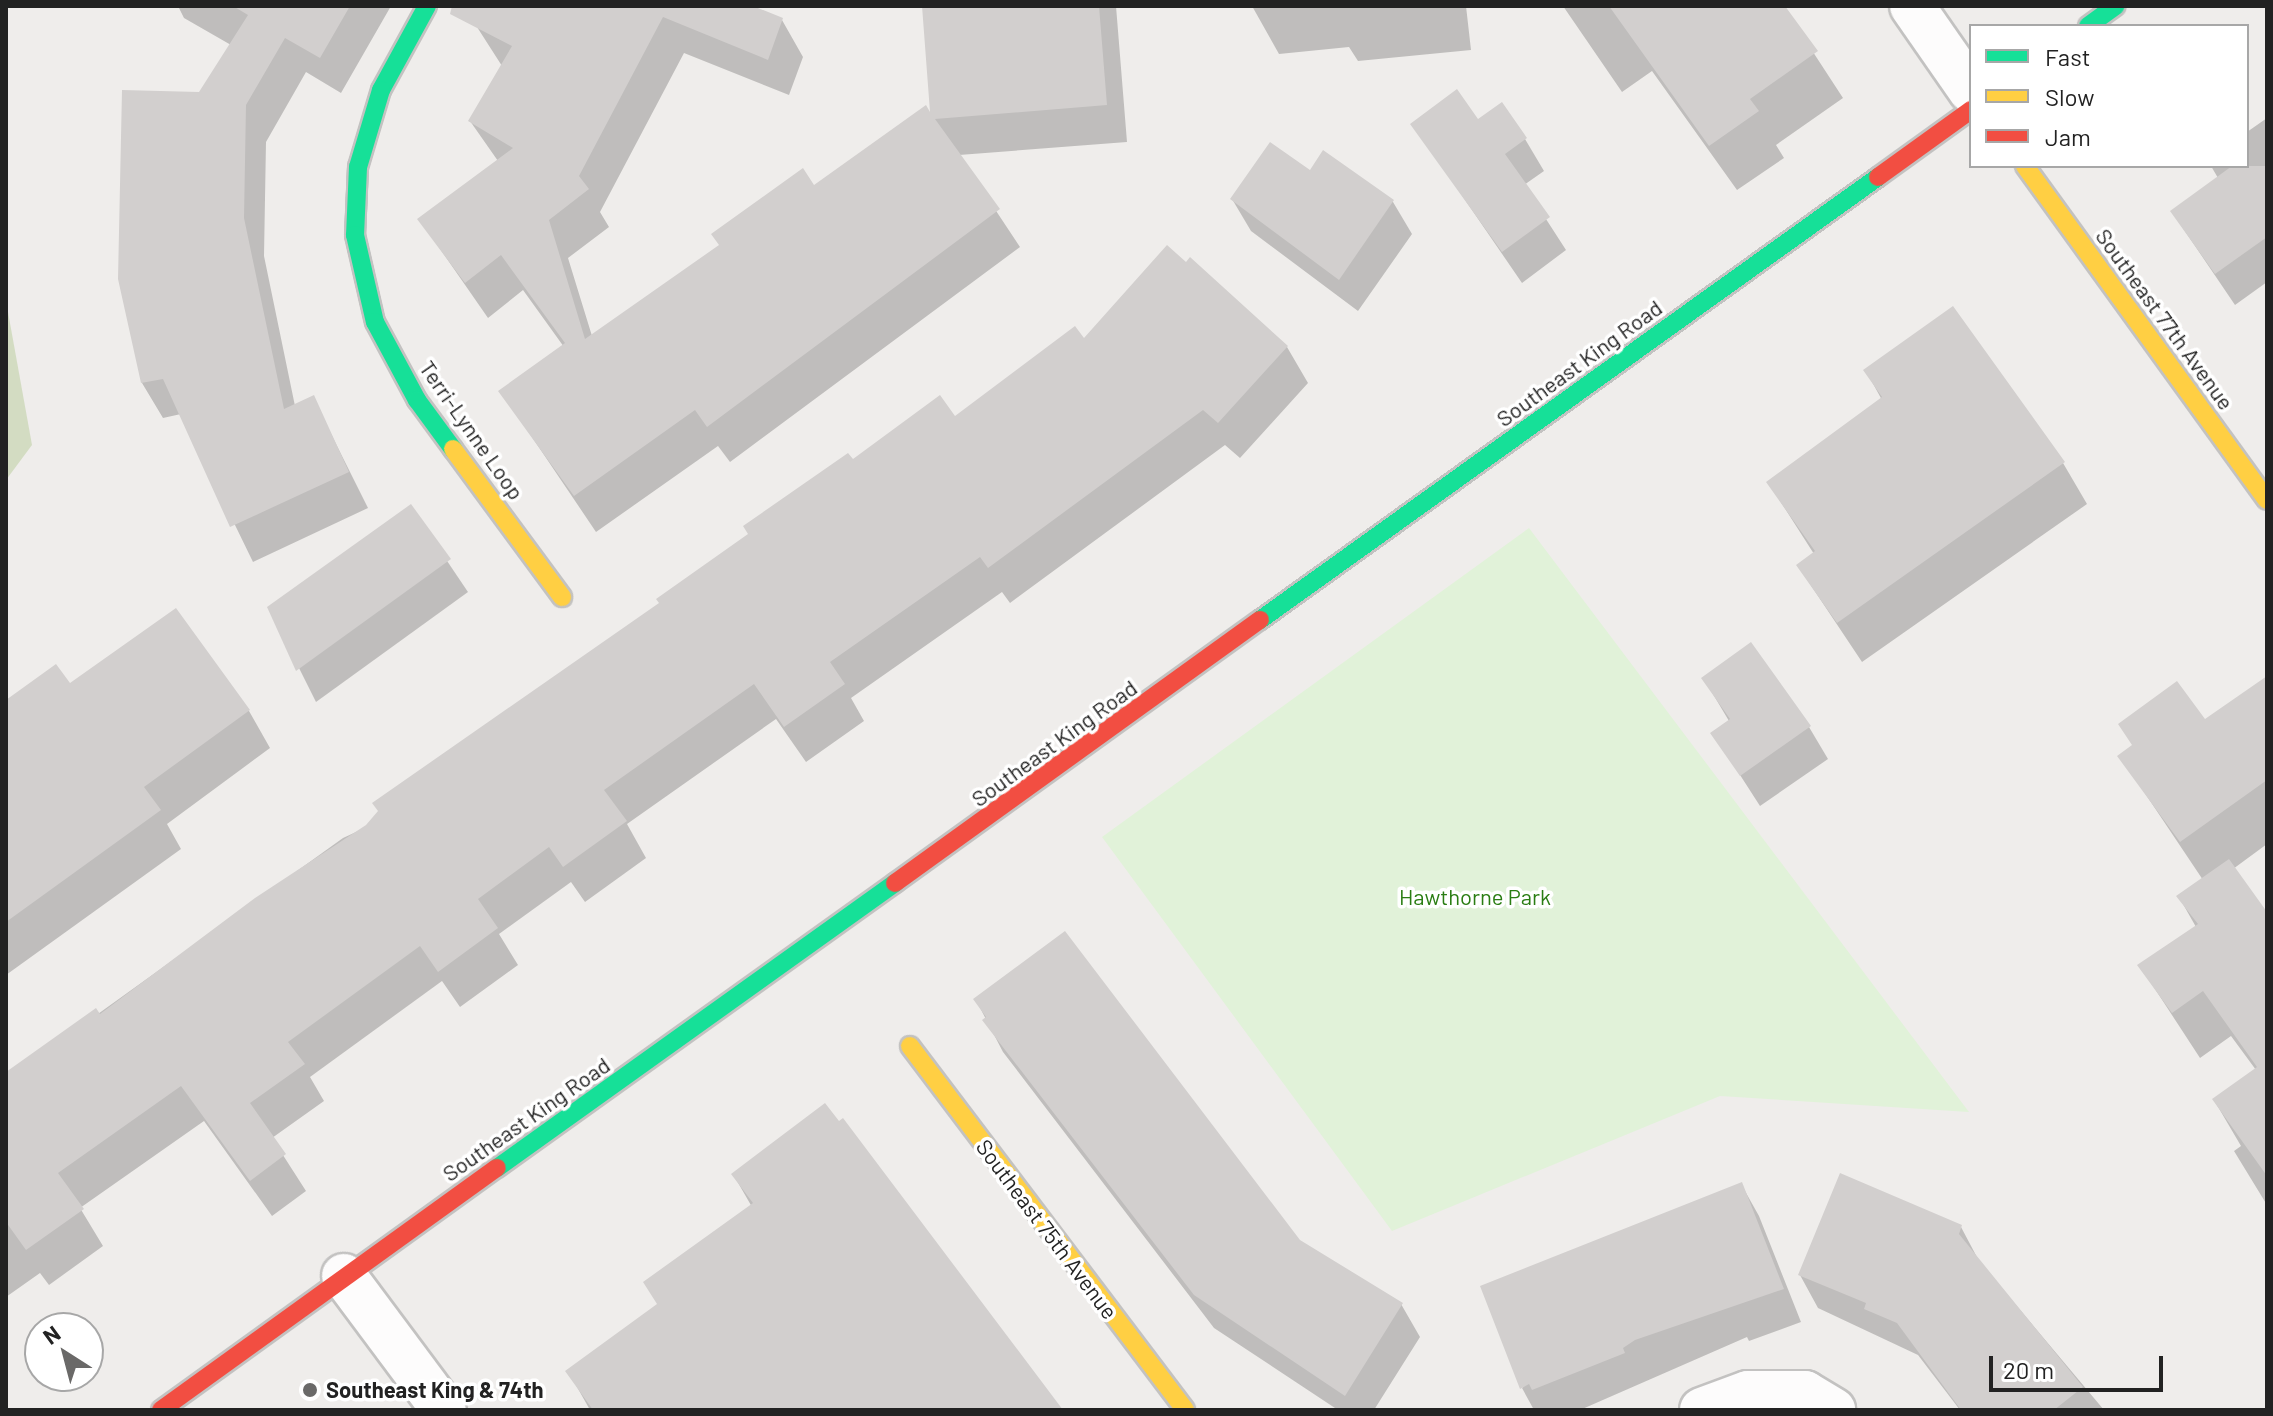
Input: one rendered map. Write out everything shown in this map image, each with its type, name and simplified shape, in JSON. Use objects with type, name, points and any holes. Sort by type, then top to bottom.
[{"type":"main road","name":"Terri-Lynne Loop","points":[[427,6],[377,103],[358,167],[355,235],[375,322],[417,400],[562,597]]},
{"type":"main road","points":[[2091,24],[2116,6]]},
{"type":"main road","name":"Southeast King Road","points":[[161,1410],[344,1276],[1093,745],[1969,111]]},
{"type":"main road","name":"Southeast 77th Avenue","points":[[2026,168],[2267,500]]},
{"type":"main road","name":"Southeast 75th Avenue","points":[[910,1046],[1185,1410]]},
{"type":"street","points":[[1912,6],[1969,88]]},
{"type":"street","points":[[344,1276],[444,1410]]},
{"type":"street","points":[[1702,1410],[1748,1393],[1805,1393],[1833,1410]]},
{"type":"green space","points":[[6,301],[32,445],[6,480]]},
{"type":"green space","name":"Hawthorne Park","points":[[1529,528],[1969,1112],[1720,1096],[1392,1231],[1102,837]]},
{"type":"building","points":[[233,6],[350,6],[320,58],[285,38],[246,105],[244,218],[284,409],[314,395],[349,472],[230,527],[163,379],[141,383],[118,279],[122,90],[199,92],[248,15]]},
{"type":"building","points":[[452,6],[753,6],[783,18],[768,60],[663,17],[579,176],[589,189],[549,220],[585,339],[719,245],[711,234],[803,168],[814,185],[926,105],[930,112],[922,6],[1099,6],[1107,105],[935,119],[1000,209],[707,427],[695,410],[574,496],[498,391],[565,343],[501,255],[465,283],[417,219],[513,148],[468,121],[512,46],[450,14]]},
{"type":"building","points":[[1609,6],[1785,6],[1818,51],[1750,99],[1759,111],[1709,146]]},
{"type":"building","points":[[1457,89],[1478,119],[1502,102],[1527,138],[1505,154],[1550,217],[1502,252],[1410,124]]},
{"type":"building","points":[[1270,142],[1310,170],[1323,150],[1394,200],[1339,280],[1230,199]]},
{"type":"building","points":[[2267,166],[2267,237],[2215,274],[2170,211],[2229,168]]},
{"type":"building","points":[[1167,245],[1186,262],[1190,257],[1288,346],[1218,423],[1203,410],[988,568],[980,557],[830,662],[845,684],[784,727],[754,684],[604,790],[627,821],[563,867],[549,847],[478,899],[498,928],[438,972],[420,946],[288,1042],[305,1064],[250,1103],[286,1154],[250,1181],[181,1086],[58,1173],[84,1209],[26,1250],[6,1222],[6,1072],[96,1008],[100,1014],[255,898],[366,825],[378,811],[372,803],[659,603],[656,599],[748,534],[743,526],[848,453],[853,459],[940,395],[955,416],[1075,326],[1084,338]]},
{"type":"building","points":[[1953,306],[2065,462],[1837,623],[1796,565],[1815,551],[1766,482],[1882,397],[1863,370]]},
{"type":"building","points":[[411,504],[451,559],[296,671],[267,607]]},
{"type":"building","points":[[176,608],[250,710],[144,787],[161,810],[6,922],[6,700],[56,664],[70,683]]},
{"type":"building","points":[[1751,642],[1811,726],[1740,776],[1710,733],[1730,719],[1701,678]]},
{"type":"building","points":[[2267,676],[2267,780],[2180,842],[2117,756],[2132,745],[2118,724],[2177,681],[2205,719]]},
{"type":"building","points":[[2229,859],[2267,912],[2267,1176],[2212,1099],[2257,1067],[2203,991],[2172,1013],[2137,965],[2198,924],[2176,896]]},
{"type":"building","points":[[1065,931],[1300,1240],[1403,1303],[1345,1396],[1194,1295],[982,1020],[986,1017],[973,999]]},
{"type":"building","points":[[825,1103],[839,1121],[843,1118],[1063,1410],[593,1410],[565,1371],[657,1304],[643,1282],[753,1203],[731,1174]]},
{"type":"building","points":[[1840,1173],[1962,1225],[1959,1234],[2083,1387],[2054,1410],[1961,1410],[1897,1323],[1864,1309],[1866,1303],[1798,1275]]},
{"type":"building","points":[[1742,1182],[1784,1289],[1635,1340],[1623,1348],[1625,1353],[1532,1390],[1529,1384],[1520,1389],[1480,1286]]},
{"type":"traffic: fast","points":[[427,6],[381,90],[358,167],[355,235],[375,322],[417,400],[453,449]]},
{"type":"traffic: fast","points":[[2091,24],[2116,6]]},
{"type":"traffic: fast","points":[[1260,620],[1878,177]]},
{"type":"traffic: fast","points":[[497,1168],[895,883]]},
{"type":"traffic: slow","points":[[2026,168],[2267,500]]},
{"type":"traffic: slow","points":[[453,449],[562,597]]},
{"type":"traffic: slow","points":[[910,1046],[1185,1410]]},
{"type":"traffic: jam","points":[[1878,177],[1969,111]]},
{"type":"traffic: jam","points":[[895,883],[1260,620]]},
{"type":"traffic: jam","points":[[161,1410],[497,1168]]},
{"type":"place","name":"Southeast King & 74th","points":[[310,1390]]}]
